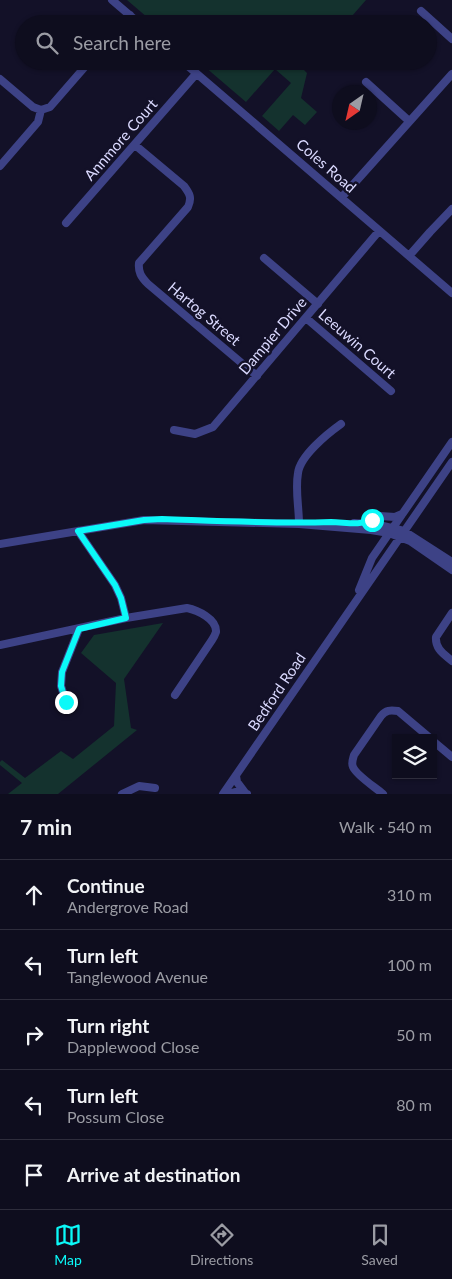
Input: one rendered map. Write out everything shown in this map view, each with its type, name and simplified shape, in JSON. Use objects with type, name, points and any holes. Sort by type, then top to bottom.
[{"type":"street","points":[[112,0],[129,15]]},
{"type":"street","points":[[421,11],[425,15]]},
{"type":"street","points":[[437,25],[452,39]]},
{"type":"street","points":[[0,79],[33,107],[40,110],[50,107],[82,70]]},
{"type":"street","name":"Coles Road","points":[[192,70],[452,293]]},
{"type":"street","name":"Annmore Court","points":[[66,223],[196,74]]},
{"type":"street","points":[[342,198],[452,74]]},
{"type":"street","points":[[366,82],[409,121]]},
{"type":"street","points":[[0,166],[38,122],[40,110]]},
{"type":"street","name":"Hartog Street","points":[[135,145],[184,186],[190,193],[191,201],[188,207],[145,254],[139,263],[138,270],[148,284],[256,376]]},
{"type":"street","points":[[409,256],[452,210]]},
{"type":"street","name":"Dampier Drive","points":[[174,430],[196,434],[213,427],[379,231]]},
{"type":"street","points":[[264,258],[318,304]]},
{"type":"street","name":"Leeuwin Court","points":[[306,318],[391,391]]},
{"type":"street","points":[[296,524],[298,476],[301,464],[326,435],[341,424]]},
{"type":"street","name":"Bedford Road","points":[[352,606],[368,564],[452,442]]},
{"type":"street","name":"Bedford Road","points":[[223,794],[452,462]]},
{"type":"street","points":[[359,524],[380,516],[395,517],[403,512]]},
{"type":"street","points":[[0,544],[144,520],[162,519],[391,530]]},
{"type":"street","points":[[296,524],[332,522],[379,525],[402,534],[452,562]]},
{"type":"street","points":[[78,531],[115,585],[121,598],[126,618]]},
{"type":"street","points":[[402,534],[452,570]]},
{"type":"street","points":[[0,645],[126,618],[187,608],[195,609],[214,624],[216,632],[174,695]]},
{"type":"street","points":[[452,613],[436,637],[436,641],[437,647],[452,661]]},
{"type":"street","points":[[66,702],[61,686],[62,672],[79,629]]},
{"type":"street","points":[[383,794],[352,766],[354,755],[381,716],[384,712],[398,711],[425,734]]},
{"type":"street","points":[[437,744],[452,757]]},
{"type":"street","points":[[236,776],[237,782],[247,794]]},
{"type":"street","points":[[122,794],[139,786],[155,788]]},
{"type":"street","points":[[228,794],[236,792],[247,794]]},
{"type":"green space","points":[[127,0],[366,0],[353,15],[144,15]]},
{"type":"green space","points":[[209,70],[274,70],[246,102]]},
{"type":"green space","points":[[276,70],[304,70],[307,73],[301,98],[317,112],[305,125],[293,115],[279,131],[262,116],[291,83]]},
{"type":"green space","points":[[163,623],[124,679],[131,728],[137,730],[58,794],[8,794],[22,783],[0,765],[2,760],[25,778],[61,751],[73,759],[114,726],[116,683],[81,653],[94,635]]},
{"type":"route","points":[[66,702],[61,686],[62,672],[79,629],[126,618],[121,598],[115,585],[78,531],[144,520],[162,519],[299,524],[332,522],[359,524],[372,520]]}]
